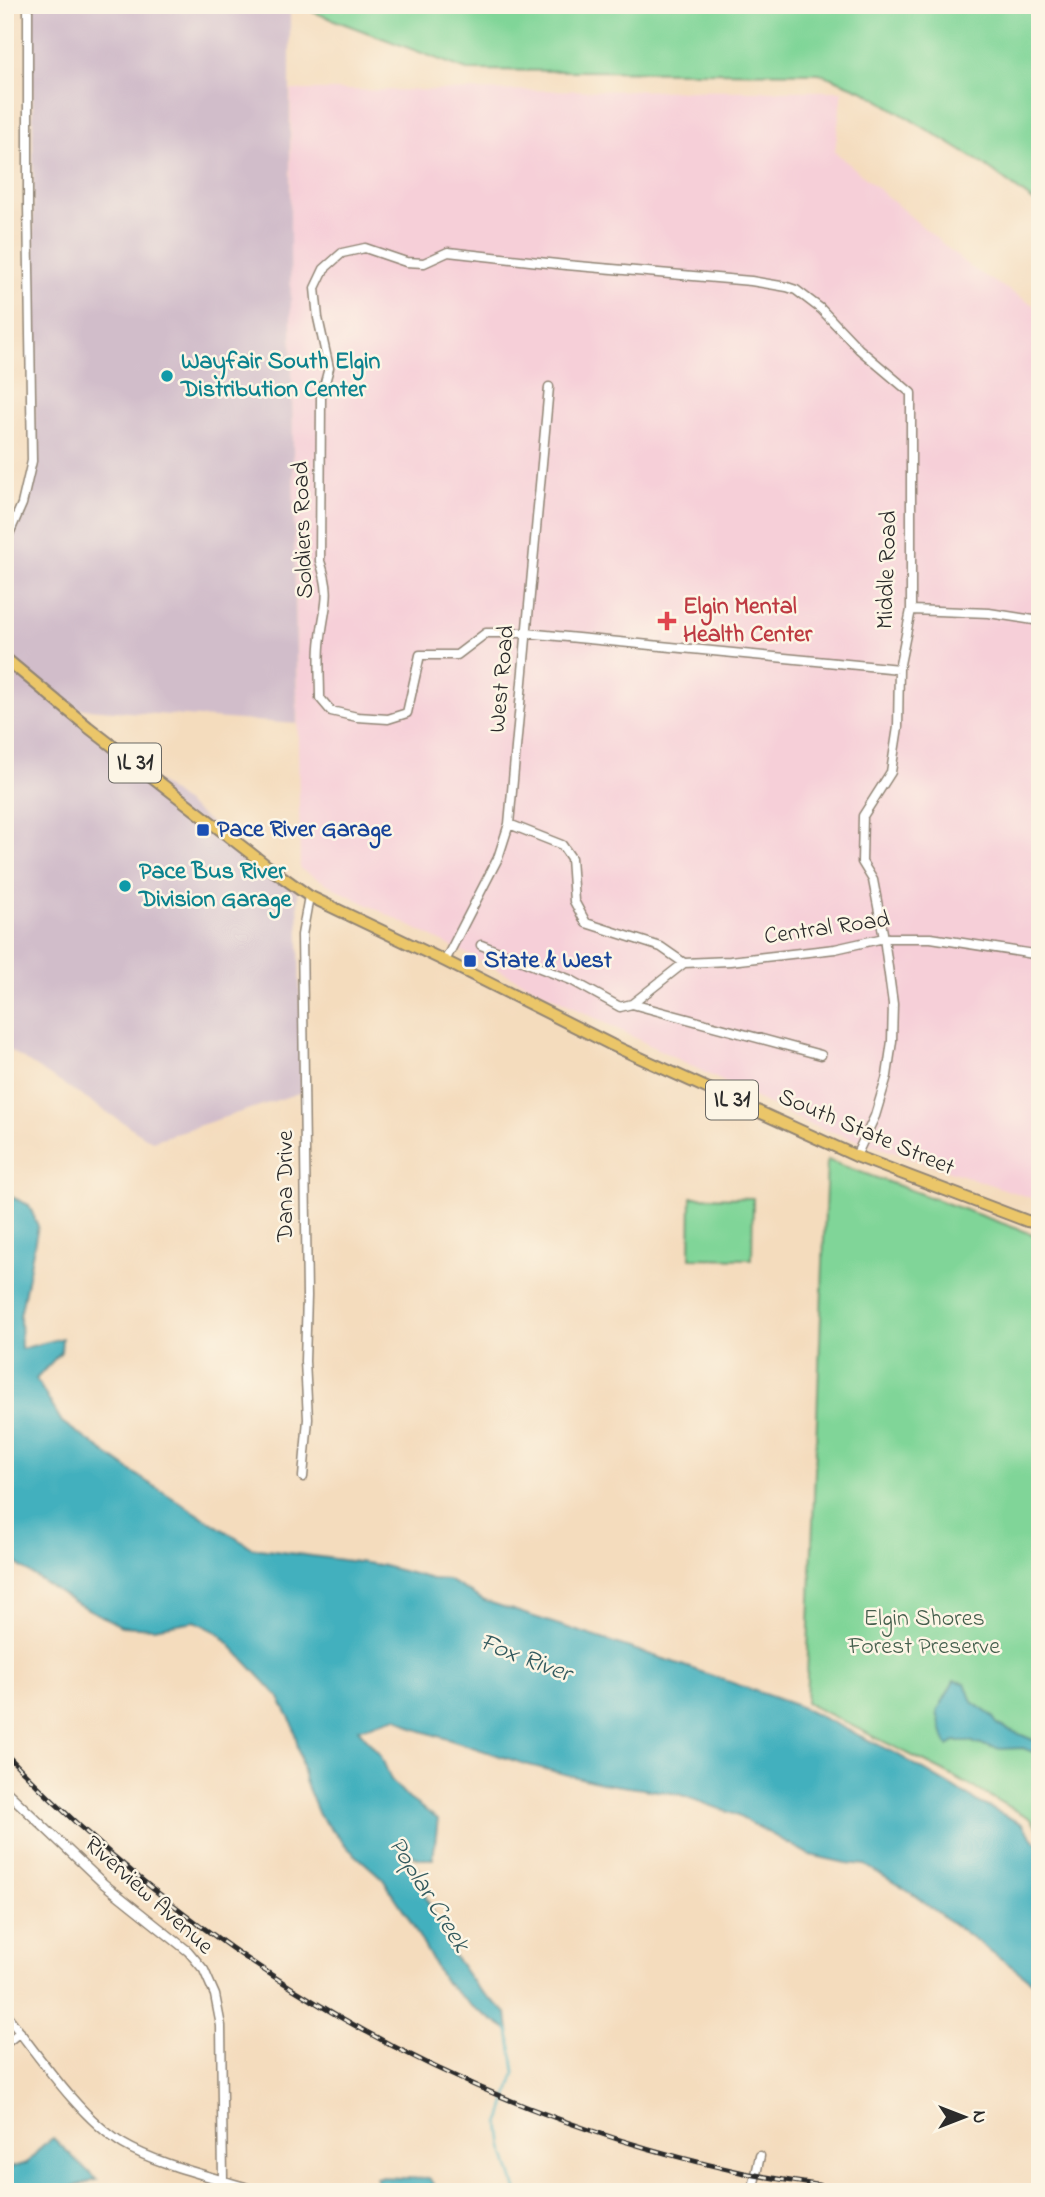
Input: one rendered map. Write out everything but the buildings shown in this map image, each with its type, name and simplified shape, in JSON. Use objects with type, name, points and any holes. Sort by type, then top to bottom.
[{"type":"main road","name":"South State Street","points":[[5,658],[88,727],[309,896],[446,961],[612,1045],[856,1156],[1040,1223]]},
{"type":"street","points":[[5,543],[22,504],[32,461],[28,5]]},
{"type":"street","name":"Soldiers Road","points":[[566,265],[448,252],[424,263],[406,262],[365,248],[342,253],[324,270],[315,288],[318,318],[329,368],[321,397],[320,561],[327,584],[327,605],[320,638],[320,698],[331,711],[357,717],[388,719],[407,713],[420,655],[457,655],[486,633],[526,633],[899,669]]},
{"type":"street","name":"Middle Road","points":[[566,265],[751,281],[796,290],[821,309],[859,349],[911,393],[911,610],[899,669],[898,727],[891,772],[863,816],[862,862],[873,880],[884,938],[893,1004],[892,1041],[887,1076],[875,1115],[856,1156]]},
{"type":"street","name":"West Road","points":[[446,961],[498,858],[509,824],[550,387]]},
{"type":"street","points":[[911,610],[989,613],[1040,621]]},
{"type":"street","points":[[481,945],[571,980],[620,1007],[632,1004],[684,963],[661,947],[586,923],[573,901],[571,858],[562,845],[509,824]]},
{"type":"street","name":"Dana Drive","points":[[303,1477],[308,1419],[305,1361],[307,1296],[302,935],[309,896]]},
{"type":"street","name":"Central Road","points":[[684,963],[730,961],[835,949],[884,938],[931,938],[1040,955]]},
{"type":"street","points":[[632,1004],[821,1055]]},
{"type":"street","points":[[5,1709],[10,1718],[5,1734]]},
{"type":"street","name":"Riverview Avenue","points":[[5,1790],[104,1884],[188,1951],[204,1970],[215,1995],[221,2026],[223,2180]]},
{"type":"street","points":[[5,2013],[83,2110],[108,2134],[151,2157],[260,2192]]},
{"type":"street","points":[[5,2044],[20,2032]]},
{"type":"street","points":[[752,2192],[760,2156]]},
{"type":"shaded area","points":[[32,5],[290,5],[290,246],[297,724],[73,708],[5,655],[5,551],[24,505],[35,460]]},
{"type":"shaded area","name":"Elgin Mental Health Center","points":[[291,90],[842,91],[835,152],[970,267],[1040,309],[1040,1201],[808,1124],[300,869],[290,246]]},
{"type":"shaded area","name":"Pace Bus River Division Garage","points":[[5,661],[298,892],[302,1092],[152,1141],[5,1047]]},
{"type":"green space","points":[[313,5],[1040,5],[1040,206],[980,162],[864,91],[819,73],[467,70],[313,12]]},
{"type":"green space","name":"Elgin Shores Forest Preserve","points":[[827,1160],[1040,1237],[1040,1831],[1030,1818],[806,1703]]},
{"type":"green space","points":[[691,1197],[753,1198],[752,1259],[690,1258]]},
{"type":"water","name":"Fox River","points":[[5,1194],[29,1205],[38,1226],[20,1316],[21,1349],[62,1338],[61,1352],[36,1379],[62,1422],[141,1478],[252,1548],[380,1565],[432,1579],[448,1580],[485,1601],[798,1706],[893,1752],[1022,1824],[1040,1844],[1040,1987],[911,1893],[865,1865],[810,1855],[734,1814],[679,1794],[600,1783],[525,1764],[413,1728],[397,1717],[358,1729],[381,1756],[391,1780],[409,1799],[438,1819],[433,1859],[420,1859],[400,1850],[418,1869],[426,1898],[452,1953],[476,1987],[507,2013],[509,2031],[470,2005],[443,1980],[407,1915],[382,1878],[349,1849],[319,1815],[305,1781],[293,1724],[278,1696],[219,1633],[195,1621],[154,1628],[121,1626],[74,1602],[21,1567],[5,1552]]},
{"type":"water","points":[[954,1681],[965,1683],[972,1702],[992,1716],[998,1725],[1040,1743],[1040,1755],[1023,1748],[1001,1749],[970,1741],[955,1741],[948,1746],[937,1712]]},
{"type":"water","points":[[53,2138],[97,2180],[50,2192],[5,2192],[5,2169],[27,2163]]},
{"type":"water","points":[[376,2178],[429,2179],[435,2186],[430,2192],[387,2192],[376,2184]]},
{"type":"waterway","name":"Poplar Creek","points":[[507,2029],[515,2073],[500,2123],[503,2147],[517,2192]]},
{"type":"railway","points":[[5,1753],[83,1829],[165,1898],[251,1961],[341,2018],[435,2067],[533,2109],[635,2145],[740,2172],[870,2192]]},
{"type":"place","name":"Wayfair South Elgin Distribution Center","points":[[167,376]]},
{"type":"place","name":"Elgin Mental Health Center","points":[[667,621]]},
{"type":"place","name":"Pace River Garage","points":[[203,830]]},
{"type":"place","name":"Pace Bus River Division Garage","points":[[125,886]]},
{"type":"place","name":"State & West","points":[[470,961]]}]
